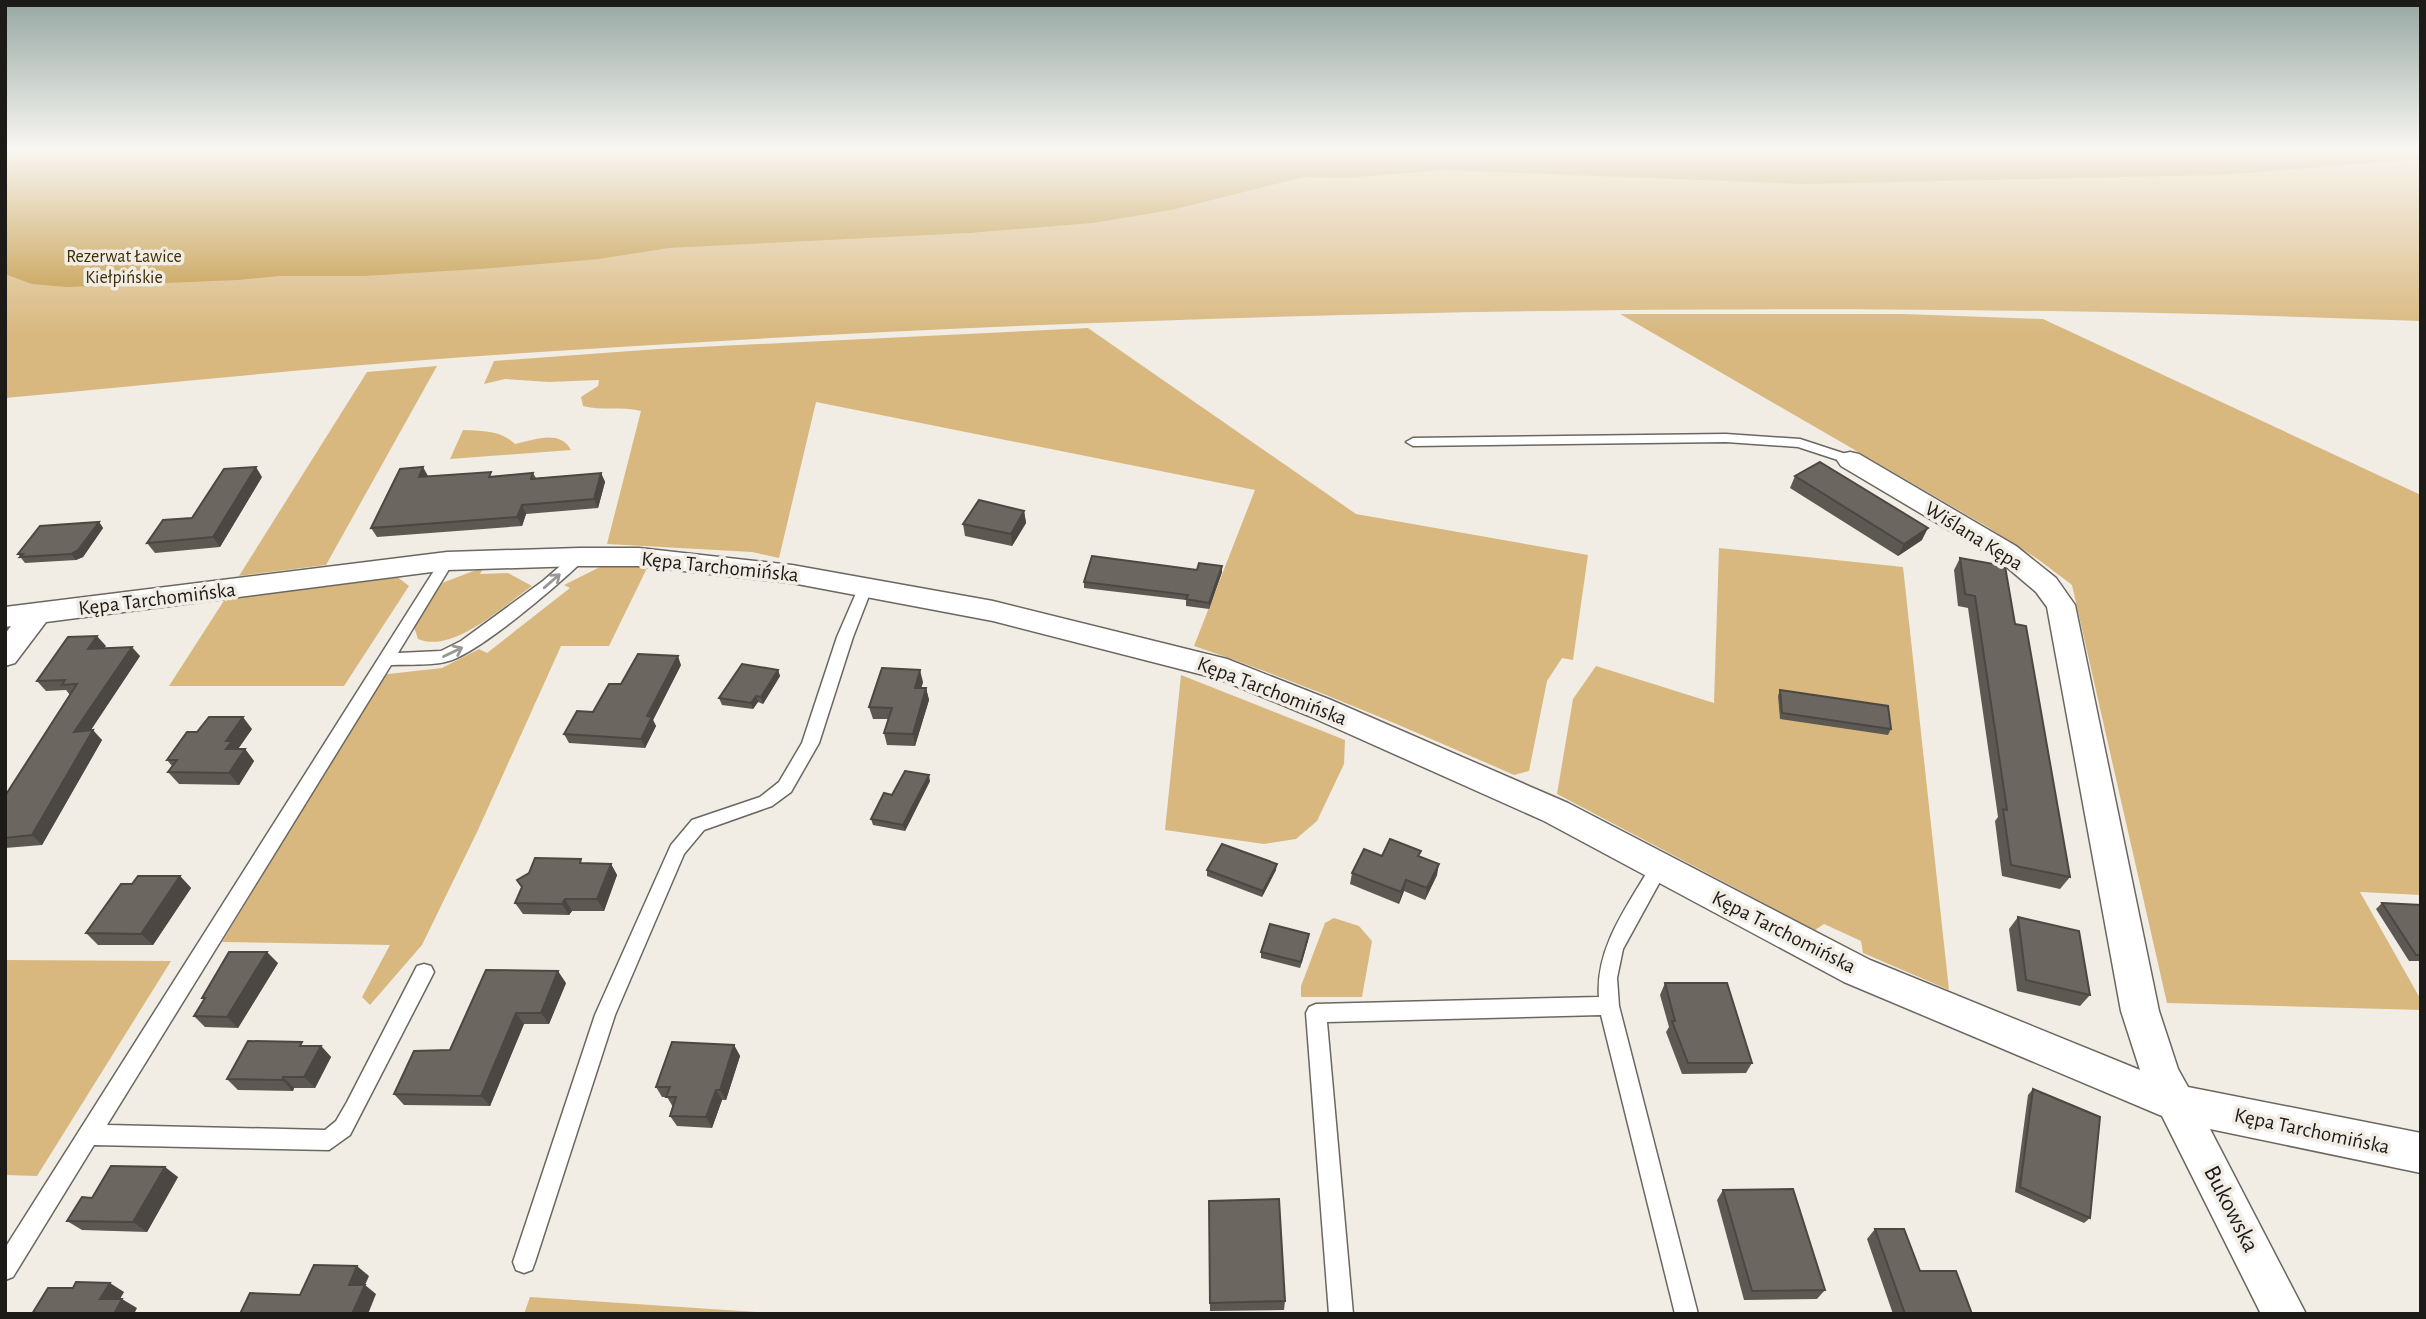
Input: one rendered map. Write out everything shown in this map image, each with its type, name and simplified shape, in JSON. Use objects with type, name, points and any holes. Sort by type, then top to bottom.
[{"type":"street","name":"Wiślana Kępa","points":[[1850,460],[2006,552],[2046,585],[2061,605],[2140,1011],[2161,1075],[2178,1104]]},
{"type":"street","name":"Kępa Tarchomińska","points":[[5,617],[447,561],[579,557],[639,557],[792,574],[993,611],[1227,670],[1538,804],[1857,971],[2178,1104],[2421,1153]]},
{"type":"street","points":[[5,655],[36,614]]},
{"type":"street","name":"Bukowska","points":[[2178,1104],[2284,1314]]},
{"type":"lane","name":"Wiślana Kępa","points":[[1413,442],[1726,438],[1800,443],[1850,460]]},
{"type":"lane","points":[[386,659],[444,657],[467,645],[548,585],[579,557]]},
{"type":"lane","points":[[5,1269],[447,561]]},
{"type":"lane","points":[[524,1262],[606,1015],[677,850],[695,826],[718,815],[769,800],[785,788],[802,760],[853,611],[865,588]]},
{"type":"lane","points":[[1659,867],[1614,948],[1607,978],[1609,1006],[1687,1314]]},
{"type":"lane","points":[[89,1135],[329,1140],[343,1128],[354,1109],[424,972]]},
{"type":"lane","points":[[1341,1314],[1317,1013],[1609,1006]]},
{"type":"green space","name":"Rezerwat Ławice Kiełpińskie","points":[[5,210],[2421,210],[2421,321],[1932,310],[1687,310],[1198,319],[954,329],[465,357],[5,398]]},
{"type":"green space","points":[[1620,314],[1904,314],[2043,319],[2421,495],[2421,895],[2360,892],[2421,1000],[2421,1010],[2167,1003],[2072,585],[1986,526]]},
{"type":"green space","points":[[1088,328],[1356,514],[1588,555],[1573,660],[1562,658],[1547,681],[1529,771],[1514,775],[1316,691],[1194,646],[1255,490],[816,402],[779,558],[752,552],[607,544],[641,411],[583,406],[581,397],[598,386],[599,380],[549,382],[505,379],[484,384],[494,361],[658,349]]},
{"type":"green space","points":[[437,366],[326,565],[239,576],[367,372]]},
{"type":"green space","points":[[463,430],[497,434],[515,444],[553,438],[566,444],[571,450],[450,459]]},
{"type":"green space","points":[[1719,548],[1903,567],[1949,990],[1863,953],[1861,941],[1824,924],[1815,930],[1557,794],[1573,699],[1596,666],[1714,703]]},
{"type":"green space","points":[[602,566],[648,566],[609,646],[561,646],[478,830],[422,945],[370,1005],[362,997],[390,945],[222,942],[383,677],[388,674],[442,668],[479,649],[487,653],[570,588],[564,585]]},
{"type":"green space","points":[[484,567],[480,574],[508,573],[532,586],[492,616],[462,634],[432,642],[418,639],[414,627],[442,583]]},
{"type":"green space","points":[[396,576],[409,586],[344,686],[169,686],[225,599]]},
{"type":"green space","points":[[1181,675],[1345,740],[1344,764],[1317,821],[1296,839],[1264,844],[1165,830]]},
{"type":"green space","points":[[1334,918],[1359,926],[1372,941],[1362,997],[1301,997],[1301,986],[1325,923]]},
{"type":"green space","points":[[5,960],[171,961],[37,1176],[5,1175]]},
{"type":"green space","points":[[530,1297],[788,1314],[524,1314]]},
{"type":"shaded area","points":[[5,210],[1173,210],[1093,223],[969,233],[669,248],[599,259],[364,276],[279,276],[67,287],[32,284],[5,274]]},
{"type":"building","points":[[1820,462],[1928,528],[1904,544],[1795,476]]},
{"type":"building","points":[[256,467],[213,537],[147,543],[163,520],[192,518],[224,469]]},
{"type":"building","points":[[423,467],[419,477],[491,472],[489,477],[533,473],[531,479],[601,473],[594,499],[522,505],[517,517],[371,528],[400,469]]},
{"type":"building","points":[[979,500],[1024,511],[1011,534],[963,524]]},
{"type":"building","points":[[99,522],[78,550],[71,554],[20,557],[23,554],[18,554],[40,526]]},
{"type":"building","points":[[1092,556],[1197,570],[1199,563],[1222,566],[1209,603],[1186,599],[1188,595],[1084,582]]},
{"type":"building","points":[[1960,558],[2005,566],[2015,624],[2026,626],[2070,877],[2011,865],[2003,809],[2007,810],[1975,596],[1965,594]]},
{"type":"building","points":[[97,636],[88,649],[132,647],[74,732],[93,730],[32,835],[5,838],[5,796],[77,684],[62,685],[65,680],[37,681],[68,637]]},
{"type":"building","points":[[638,654],[678,656],[647,716],[652,717],[641,739],[564,734],[577,711],[593,712],[609,684],[621,684]]},
{"type":"building","points":[[742,664],[778,670],[761,697],[756,696],[751,703],[719,698]]},
{"type":"building","points":[[882,668],[920,670],[915,688],[926,688],[913,734],[884,733],[892,708],[869,707]]},
{"type":"building","points":[[1780,690],[1888,706],[1891,729],[1782,713]]},
{"type":"building","points":[[209,717],[243,717],[226,741],[232,741],[226,749],[245,749],[229,773],[168,772],[177,760],[167,760],[187,732],[197,732]]},
{"type":"building","points":[[905,771],[929,775],[903,825],[871,819],[884,793],[892,795]]},
{"type":"building","points":[[1390,839],[1421,851],[1418,856],[1439,864],[1427,888],[1406,880],[1401,892],[1352,873],[1364,849],[1382,856]]},
{"type":"building","points":[[1222,844],[1277,864],[1263,891],[1207,870]]},
{"type":"building","points":[[535,858],[581,859],[580,863],[611,864],[597,899],[565,899],[562,904],[515,903],[522,887],[517,880],[529,873]]},
{"type":"building","points":[[138,876],[180,876],[141,934],[86,933],[121,884],[132,884]]},
{"type":"building","points":[[2382,903],[2421,905],[2421,955],[2416,955]]},
{"type":"building","points":[[2018,917],[2079,931],[2090,995],[2026,980]]},
{"type":"building","points":[[1270,924],[1309,934],[1301,962],[1261,952]]},
{"type":"building","points":[[229,952],[267,952],[227,1017],[194,1016],[205,998],[202,998]]},
{"type":"building","points":[[486,970],[558,971],[541,1013],[516,1013],[481,1096],[394,1094],[414,1051],[450,1050]]},
{"type":"building","points":[[1665,983],[1727,983],[1752,1063],[1688,1063],[1672,1021],[1675,1021]]},
{"type":"building","points":[[248,1041],[302,1042],[300,1046],[321,1046],[304,1077],[283,1077],[282,1080],[227,1079]]},
{"type":"building","points":[[672,1042],[734,1045],[720,1090],[716,1090],[706,1117],[670,1116],[676,1097],[666,1097],[670,1087],[656,1087]]},
{"type":"building","points":[[2033,1089],[2100,1117],[2090,1218],[2020,1187]]},
{"type":"building","points":[[111,1166],[165,1167],[133,1222],[67,1221],[82,1197],[92,1198]]},
{"type":"building","points":[[1793,1189],[1825,1290],[1752,1291],[1723,1190]]},
{"type":"building","points":[[1279,1199],[1285,1301],[1210,1303],[1209,1201]]},
{"type":"building","points":[[1875,1229],[1904,1229],[1920,1271],[1956,1271],[1972,1314],[1905,1314]]},
{"type":"building","points":[[314,1265],[357,1266],[349,1285],[365,1285],[352,1314],[240,1314],[250,1293],[300,1295]]},
{"type":"building","points":[[76,1282],[110,1283],[100,1299],[122,1299],[114,1314],[32,1314],[48,1288],[73,1288]]}]
